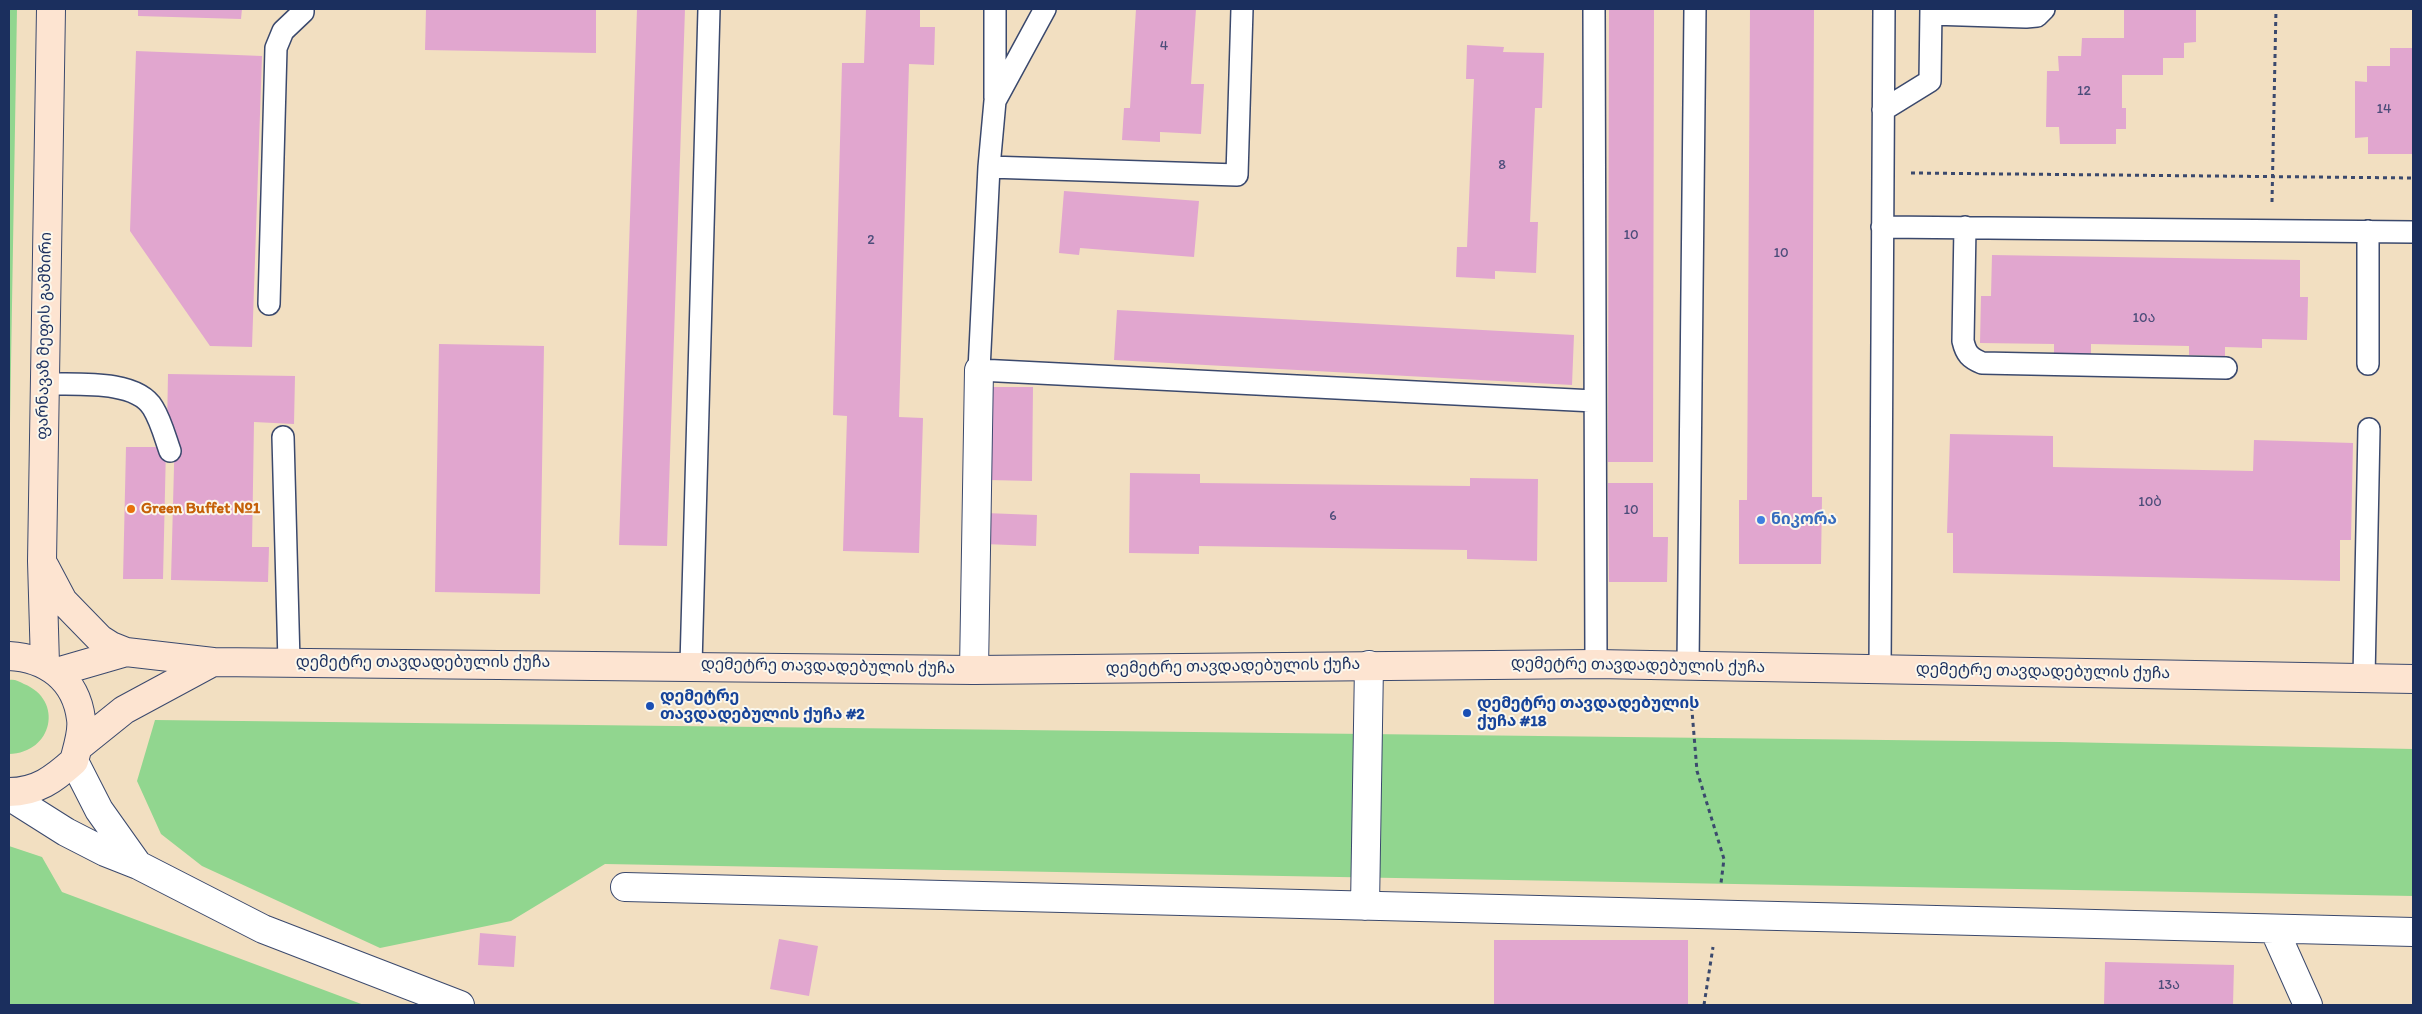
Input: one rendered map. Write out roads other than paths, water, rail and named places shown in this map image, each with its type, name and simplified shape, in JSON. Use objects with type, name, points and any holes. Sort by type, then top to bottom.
[{"type":"main road","name":"ფარნავაზ მეფის გამზირი","points":[[50,9],[42,561],[51,668]]},
{"type":"main road","points":[[42,561],[63,601],[100,639],[126,652]]},
{"type":"main road","points":[[51,668],[126,652],[214,662]]},
{"type":"main road","points":[[9,656],[27,657],[51,668],[74,693],[82,720],[76,754]]},
{"type":"main road","name":"დემეტრე თავდადებულის ქუჩა","points":[[9,794],[42,786],[124,710],[214,662],[691,665],[974,670],[1596,664],[2413,679]]},
{"type":"street","points":[[974,670],[979,370]]},
{"type":"street","points":[[1365,906],[1369,665]]},
{"type":"street","points":[[76,754],[99,810],[138,865]]},
{"type":"street","points":[[9,794],[66,832],[105,852],[138,865],[263,929],[460,1005]]},
{"type":"street","points":[[625,887],[2413,932]]},
{"type":"street","points":[[2274,929],[2308,1005]]},
{"type":"lane","points":[[270,304],[276,48],[283,31],[303,12],[303,9]]},
{"type":"lane","points":[[691,665],[709,9]]},
{"type":"lane","points":[[995,9],[995,101],[979,370],[1594,401]]},
{"type":"lane","points":[[995,101],[1045,9]]},
{"type":"lane","points":[[990,167],[1236,175],[1242,9]]},
{"type":"lane","points":[[1594,9],[1596,664]]},
{"type":"lane","points":[[1688,665],[1696,9]]},
{"type":"lane","points":[[1880,669],[1884,9]]},
{"type":"lane","points":[[1883,110],[1930,81],[1931,12],[2037,16],[2044,9]]},
{"type":"lane","points":[[1882,227],[2413,232]]},
{"type":"lane","points":[[1965,228],[1964,341],[1966,352],[1972,359],[1982,363],[2226,368]]},
{"type":"lane","points":[[2368,232],[2368,364]]},
{"type":"lane","points":[[45,384],[123,387],[138,394],[153,407],[170,451]]},
{"type":"lane","points":[[2364,678],[2369,429]]},
{"type":"lane","points":[[283,437],[289,662]]},
{"type":"place","name":"Green Buffet №1","points":[[131,509]]},
{"type":"place","name":"ნიკორა","points":[[1761,520]]},
{"type":"place","name":"დემეტრე თავდადებულის ქუჩა #2","points":[[650,706]]},
{"type":"place","name":"დემეტრე თავდადებულის ქუჩა #18","points":[[1467,713]]}]
